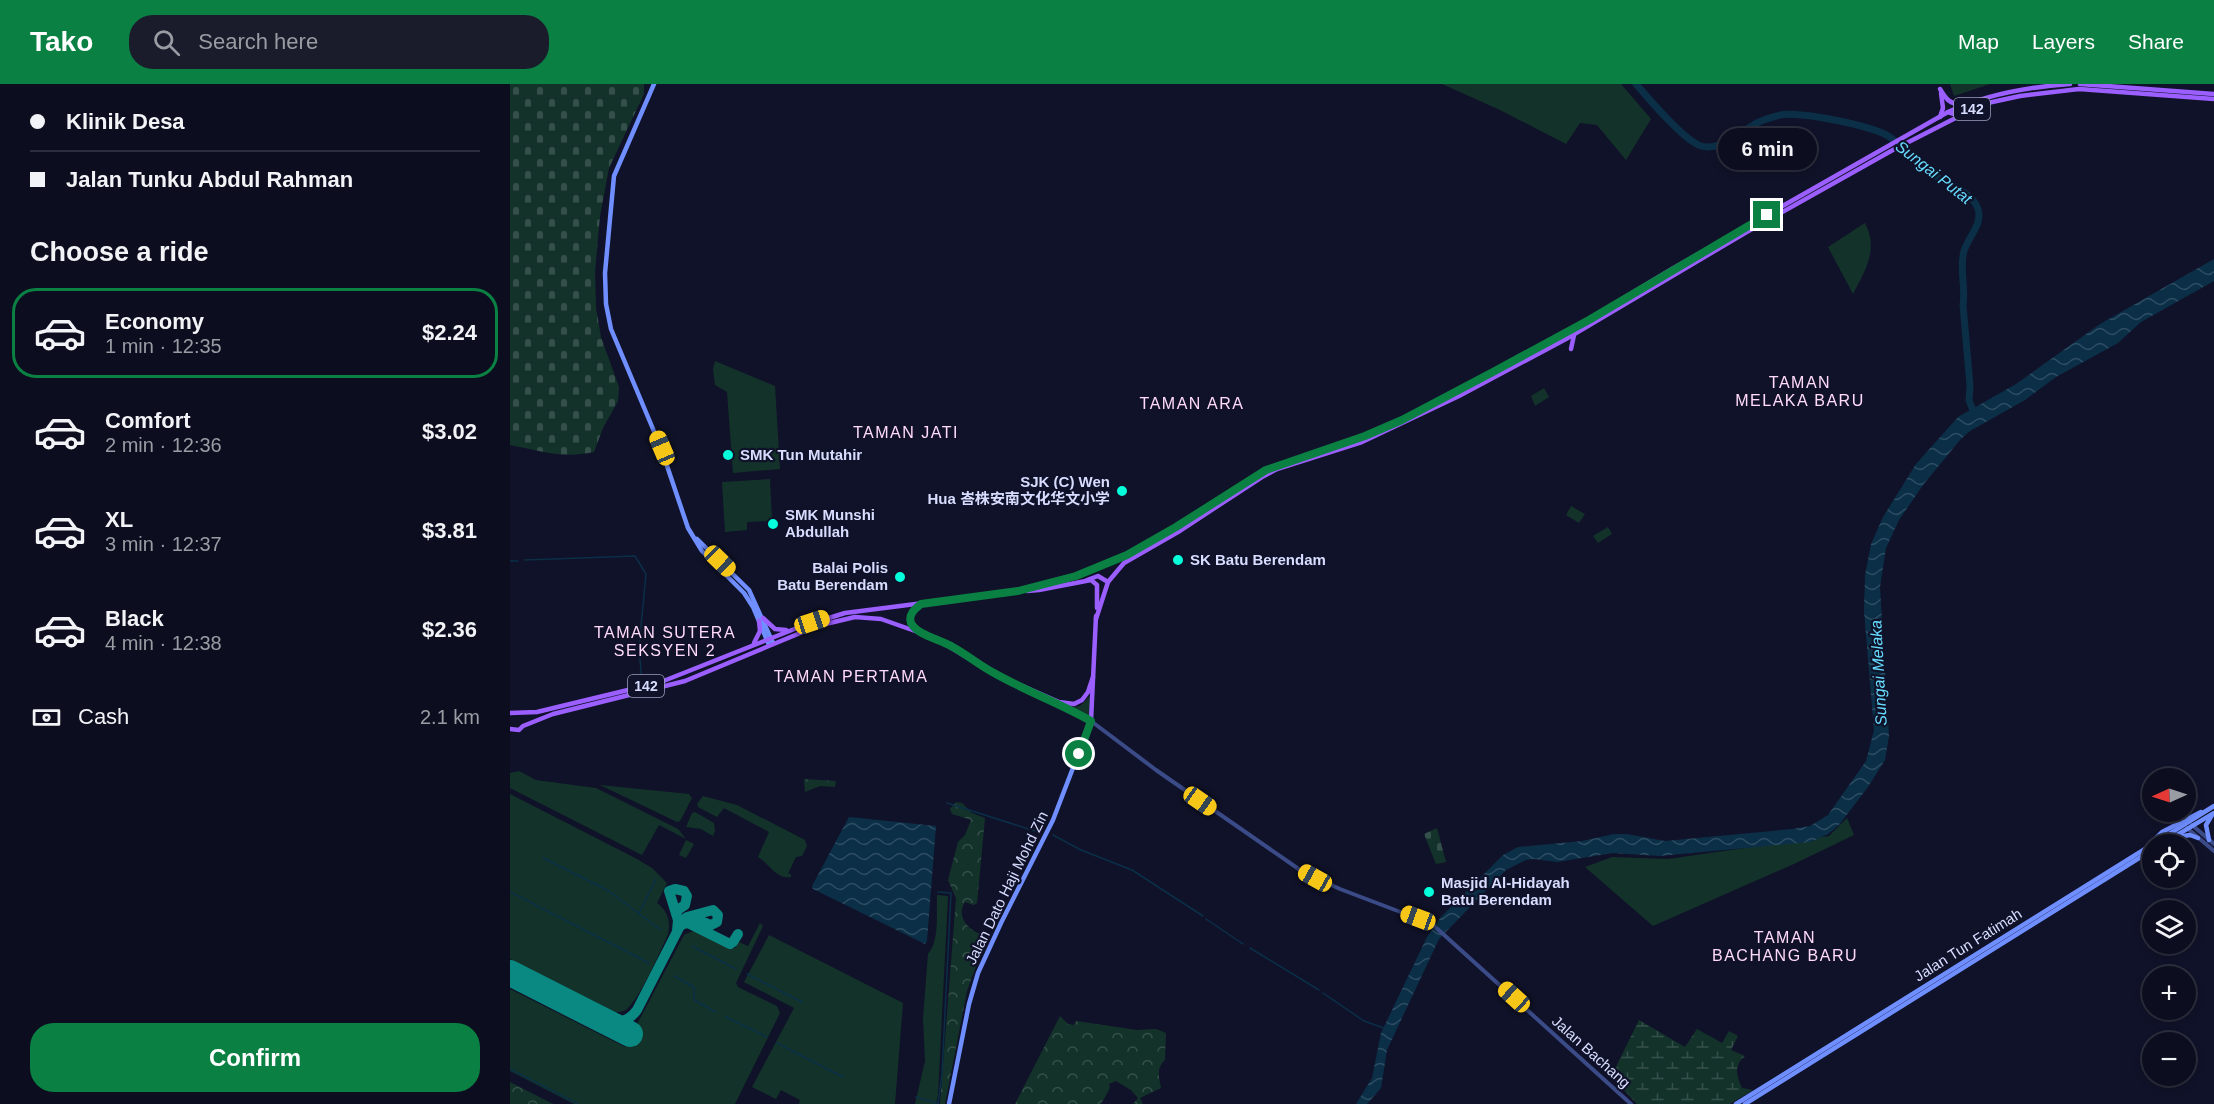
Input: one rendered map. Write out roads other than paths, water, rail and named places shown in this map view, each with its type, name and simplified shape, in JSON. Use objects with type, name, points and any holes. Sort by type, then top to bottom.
[{"type":"main road","points":[[654,84],[614,176],[605,273],[606,304],[611,329],[662,448],[685,521],[692,535],[745,585],[753,596],[770,641]]},
{"type":"main road","name":"142","points":[[1108,582],[1124,563],[1269,473],[1350,447],[1386,432],[1503,373],[1948,112],[1974,100],[2016,90],[2070,84]]},
{"type":"main road","points":[[2080,84],[2214,94]]},
{"type":"main road","points":[[1940,86],[1946,99],[1952,104],[1963,104],[1974,100]]},
{"type":"main road","points":[[1914,139],[1943,120],[1948,112],[1940,86]]},
{"type":"main road","points":[[1940,86],[1943,108],[1940,117]]},
{"type":"main road","name":"142","points":[[510,729],[519,730],[523,726],[553,714],[685,681],[789,631],[845,613],[1018,591],[1076,576],[1127,555],[1266,470],[1365,436],[1411,415],[1589,320],[1889,148],[1904,144],[1987,103],[2027,95],[2079,89],[2214,99]]},
{"type":"main road","points":[[1948,112],[1956,113],[1978,104],[1987,103]]},
{"type":"main road","points":[[1571,349],[1573,337],[1578,331]]},
{"type":"main road","points":[[1018,591],[1039,591],[1098,576],[1108,582],[1096,619]]},
{"type":"main road","points":[[1086,580],[1095,581],[1097,585],[1091,721]]},
{"type":"main road","points":[[920,632],[913,625],[910,617],[921,604]]},
{"type":"main road","name":"142","points":[[510,713],[537,712],[661,682],[753,646],[830,622],[855,617],[873,617],[920,632],[951,646],[993,673],[1059,702]]},
{"type":"main road","points":[[761,620],[775,629],[789,631]]},
{"type":"main road","points":[[753,646],[759,636],[761,620]]},
{"type":"main road","points":[[1059,702],[1074,704],[1082,700],[1088,692],[1093,677]]},
{"type":"main road","name":"Jalan Bachang","points":[[1059,702],[1091,721]]},
{"type":"main road","points":[[519,713],[524,720],[523,726]]},
{"type":"main road","name":"Jalan Dato Haji Mohd Zin","points":[[949,1104],[969,1004],[978,973],[1053,820],[1091,721]]},
{"type":"main road","name":"Jalan Tun Fatimah","points":[[2177,834],[2214,806]]},
{"type":"main road","points":[[2160,834],[2192,815],[2206,811]]},
{"type":"main road","points":[[2209,840],[2206,825],[2214,813]]},
{"type":"main road","name":"Jalan Tun Fatimah","points":[[2171,834],[2214,813]]},
{"type":"main road","name":"Jalan Tun Fatimah","points":[[1736,1104],[2142,850]]},
{"type":"main road","name":"Jalan Tun Fatimah","points":[[1745,1104],[2142,856]]},
{"type":"street","name":"Jalan Bachang","points":[[1091,721],[1156,770],[1303,872],[1340,889],[1432,924],[1631,1104]]},
{"type":"street","points":[[2188,825],[2198,838],[2214,851]]},
{"type":"street","points":[[2188,825],[2214,844]]},
{"type":"water","name":"Sungai Melaka","points":[[2214,259],[2214,281],[2141,322],[2118,343],[2056,377],[2025,400],[1970,431],[1923,485],[1899,520],[1886,548],[1880,587],[1889,736],[1885,760],[1839,825],[1828,834],[1811,842],[1660,856],[1613,853],[1557,862],[1534,859],[1526,860],[1506,870],[1439,939],[1387,1050],[1381,1088],[1367,1104],[1356,1104],[1372,1078],[1381,1033],[1427,937],[1440,918],[1503,855],[1518,847],[1582,841],[1614,834],[1665,841],[1792,829],[1810,826],[1828,815],[1866,761],[1874,730],[1864,611],[1865,575],[1871,544],[1883,517],[1916,464],[1958,417],[2016,384],[2100,324]]},
{"type":"water","points":[[849,817],[936,826],[925,944],[813,889],[812,886]]},
{"type":"waterway","name":"Sungai Putat","points":[[1636,84],[1676,128],[1701,146],[1709,147],[1724,143],[1759,122],[1780,115],[1803,115],[1837,120],[1883,133],[1927,170],[1970,197],[1979,215],[1977,225],[1964,251],[1962,271],[1969,400],[1975,416]]},
{"type":"waterway","points":[[525,560],[635,556],[646,574],[639,647],[642,684]]},
{"type":"waterway","points":[[510,561],[518,561]]},
{"type":"waterway","points":[[947,803],[1035,831]]},
{"type":"waterway","points":[[1053,835],[1081,850],[1132,870],[1203,916]]},
{"type":"waterway","points":[[543,858],[609,891],[661,930]]},
{"type":"waterway","points":[[639,913],[656,879]]},
{"type":"waterway","points":[[510,892],[649,963]]},
{"type":"waterway","points":[[938,892],[951,893],[942,1073],[938,1104]]},
{"type":"waterway","points":[[1206,919],[1243,944]]},
{"type":"waterway","points":[[692,946],[736,969]]},
{"type":"waterway","points":[[1250,948],[1319,990]]},
{"type":"waterway","points":[[747,974],[802,1002]]},
{"type":"waterway","points":[[674,976],[694,987],[694,1000],[716,1012]]},
{"type":"waterway","points":[[1323,993],[1364,1021],[1384,1028]]},
{"type":"waterway","points":[[726,1017],[767,1037]]},
{"type":"waterway","points":[[777,1043],[843,1077]]},
{"type":"waterway","points":[[510,1069],[578,1104]]},
{"type":"waterway","points":[[916,1097],[937,1103]]},
{"type":"place","name":"SMK Tun Mutahir","points":[[728,455]]},
{"type":"place","name":"SJK (C) Wen Hua 峇株安南文化华文小学","points":[[1122,491]]},
{"type":"place","name":"SMK Munshi Abdullah","points":[[773,524]]},
{"type":"place","name":"SK Batu Berendam","points":[[1178,560]]},
{"type":"place","name":"Balai Polis Batu Berendam","points":[[900,577]]},
{"type":"place","name":"Masjid Al-Hidayah Batu Berendam","points":[[1429,892]]},
{"type":"district","name":"TAMAN MELAKA BARU","points":[[1800,391]]},
{"type":"district","name":"TAMAN ARA","points":[[1192,403]]},
{"type":"district","name":"TAMAN JATI","points":[[906,432]]},
{"type":"district","name":"TAMAN SUTERA SEKSYEN 2","points":[[665,641]]},
{"type":"district","name":"TAMAN PERTAMA","points":[[851,676]]},
{"type":"district","name":"TAMAN BACHANG BARU","points":[[1785,946]]}]
